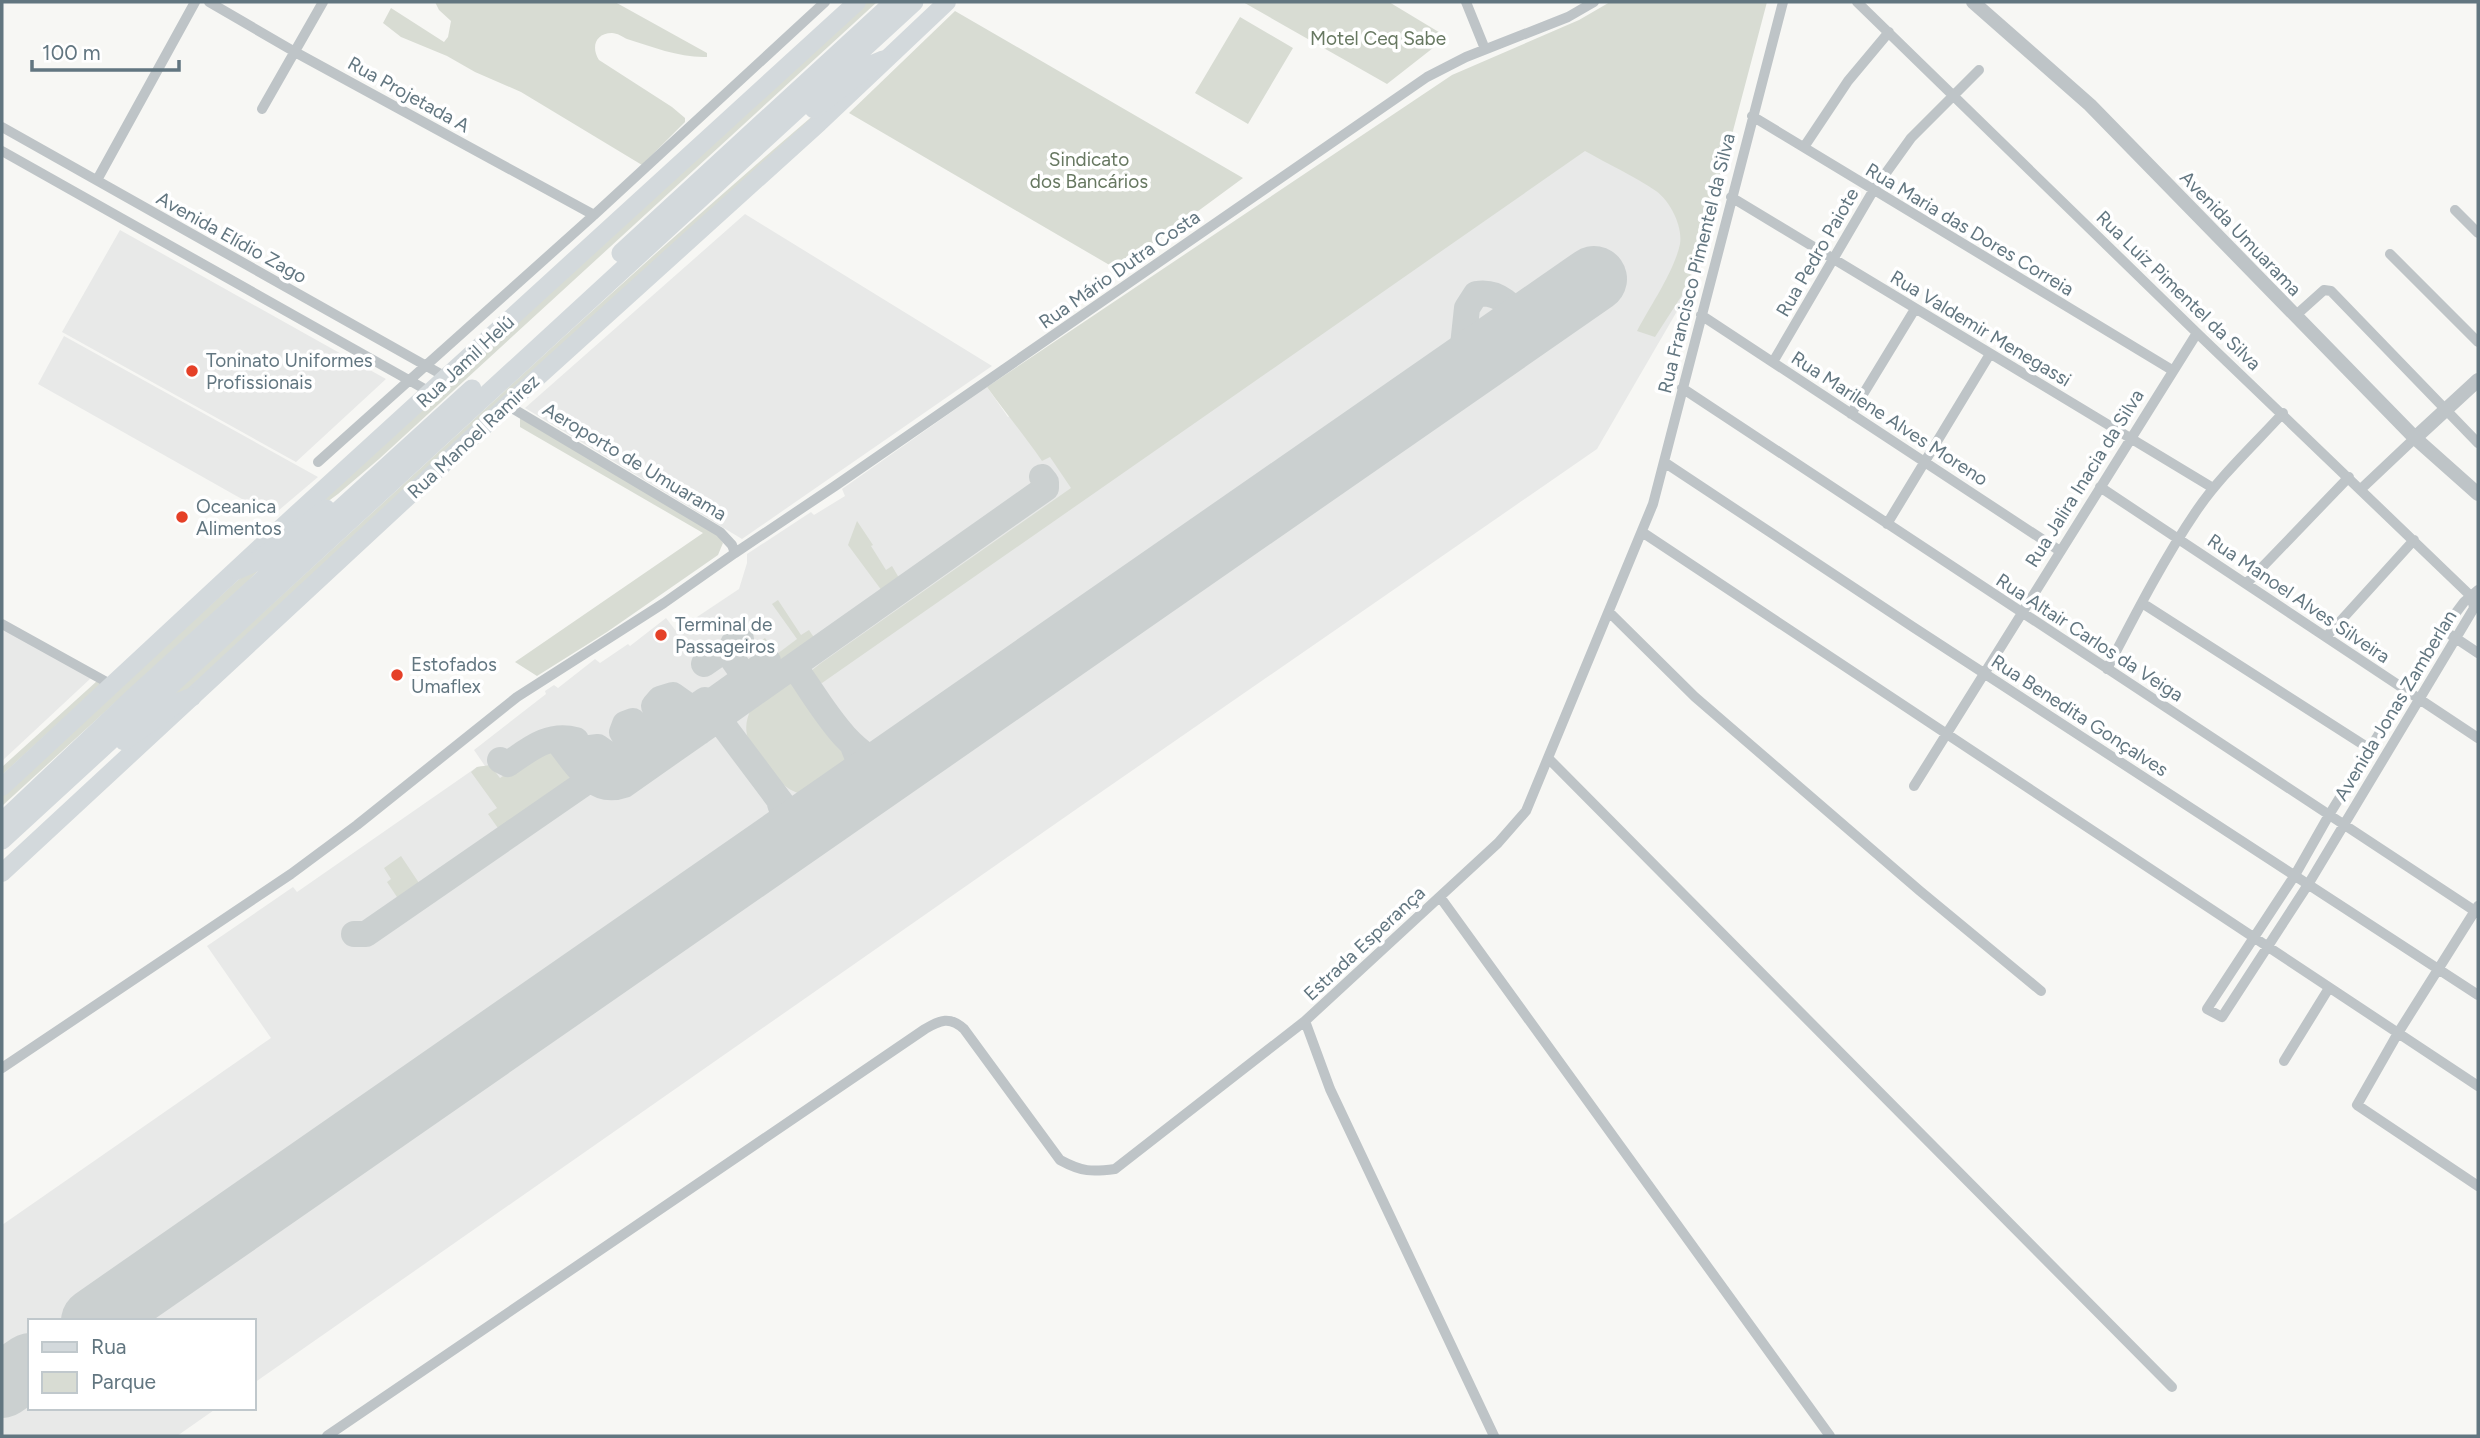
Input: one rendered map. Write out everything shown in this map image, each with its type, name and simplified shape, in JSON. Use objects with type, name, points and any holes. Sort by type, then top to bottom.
[{"type":"highway","points":[[2,822],[133,698],[894,2]]},
{"type":"highway","points":[[2,841],[914,2]]},
{"type":"highway","points":[[755,148],[774,141],[871,65],[883,61]]},
{"type":"highway","points":[[237,570],[255,562],[369,477],[379,474]]},
{"type":"highway","points":[[2,841],[41,816],[127,739],[179,702],[192,697]]},
{"type":"main road","name":"Rua Jamil Helú","points":[[2,787],[282,527],[857,2]]},
{"type":"main road","name":"Rua Manoel Ramirez","points":[[2,873],[507,405],[819,123],[947,2]]},
{"type":"street","points":[[97,180],[195,2]]},
{"type":"street","name":"Rua Projetada A","points":[[209,2],[295,52],[594,215]]},
{"type":"street","points":[[262,109],[323,2]]},
{"type":"street","points":[[318,462],[594,215],[825,2]]},
{"type":"street","points":[[1466,2],[1485,49]]},
{"type":"street","name":"Rua Mário Dutra Costa","points":[[735,552],[858,471],[1427,77],[1485,49],[1568,17],[1594,2]]},
{"type":"street","name":"Rua Francisco Pimentel da Silva","points":[[1642,532],[1653,504],[1783,2]]},
{"type":"street","name":"Rua Luiz Pimentel da Silva","points":[[1857,2],[2197,333],[2476,596]]},
{"type":"street","name":"Avenida Umuarama","points":[[1973,2],[2090,105],[2415,438],[2478,494]]},
{"type":"street","points":[[1804,148],[1848,81],[1889,32]]},
{"type":"street","name":"Rua Pedro Paiote","points":[[1773,362],[1874,191],[1910,138],[1979,70]]},
{"type":"street","name":"Rua Maria das Dores Correia","points":[[1752,116],[2172,370]]},
{"type":"street","name":"Avenida Elídio Zago","points":[[2,127],[446,377]]},
{"type":"street","name":"Avenida Elídio Zago","points":[[2,151],[430,392]]},
{"type":"street","name":"Rua Valdemir Menegassi","points":[[1731,197],[2213,488]]},
{"type":"street","points":[[2455,210],[2478,233]]},
{"type":"street","points":[[195,260],[206,242]]},
{"type":"street","points":[[2390,254],[2478,342]]},
{"type":"street","points":[[2295,316],[2324,290],[2331,291],[2478,443]]},
{"type":"street","points":[[1851,414],[1915,309]]},
{"type":"street","name":"Rua Marilene Alves Moreno","points":[[1701,315],[2060,551]]},
{"type":"street","name":"Rua Jalira Inacia da Silva","points":[[1914,786],[2129,437],[2197,333]]},
{"type":"street","points":[[1887,524],[1990,354]]},
{"type":"street","points":[[2361,489],[2478,380]]},
{"type":"street","name":"Rua Altair Carlos da Veiga","points":[[1682,388],[2477,910]]},
{"type":"street","name":"Aeroporto de Umuarama","points":[[507,405],[710,526],[727,538],[735,552]]},
{"type":"street","points":[[2107,669],[2179,539],[2213,488],[2283,413]]},
{"type":"street","name":"Rua Benedita Gonçalves","points":[[1664,462],[2478,995]]},
{"type":"street","points":[[2246,584],[2349,477]]},
{"type":"street","name":"Rua Manoel Alves Silveira","points":[[2099,487],[2478,738]]},
{"type":"street","points":[[1642,532],[2478,1086]]},
{"type":"street","name":"Estrada Esperança","points":[[1494,1436],[1330,1089],[1305,1021],[1498,843],[1526,811],[1642,532]]},
{"type":"street","points":[[2326,637],[2414,540]]},
{"type":"street","points":[[2,1068],[290,874],[357,825],[517,697],[664,603],[735,552]]},
{"type":"street","name":"Avenida Jonas Zamberlan","points":[[2476,596],[2474,608],[2269,945],[2222,1017],[2207,1009],[2295,875],[2443,630],[2463,602],[2476,596]]},
{"type":"street","points":[[2142,603],[2370,749]]},
{"type":"street","points":[[1609,612],[1695,697],[2040,991]]},
{"type":"street","points":[[2,624],[112,685]]},
{"type":"street","points":[[2443,630],[2478,653]]},
{"type":"street","points":[[1548,758],[2172,1387]]},
{"type":"street","points":[[1440,897],[1830,1436]]},
{"type":"street","points":[[2477,910],[2398,1033],[2357,1105],[2478,1186]]},
{"type":"street","points":[[2284,1062],[2329,988]]},
{"type":"street","points":[[327,1436],[913,1036],[939,1021],[949,1020],[964,1029],[1060,1160],[1091,1172],[1115,1169],[1305,1021]]},
{"type":"shaded area","points":[[1576,87],[1739,104],[1687,294],[1597,449],[256,1382],[256,1319],[28,1319],[28,1410],[214,1410],[177,1436],[2,1436],[2,1225],[271,1038],[207,946],[293,887],[297,892],[477,767],[485,766],[474,750],[546,694],[545,691],[554,685],[558,688],[595,659],[600,663],[628,644],[630,646],[666,618],[676,631],[739,589],[747,554],[811,512],[814,515],[845,496],[842,489],[987,387],[1008,417]]},
{"type":"shaded area","points":[[745,214],[992,366],[742,539],[525,408]]},
{"type":"shaded area","points":[[120,230],[386,379],[296,462],[62,332]]},
{"type":"shaded area","points":[[64,336],[318,477],[272,516],[38,384]]},
{"type":"shaded area","points":[[2,627],[91,678],[2,761]]},
{"type":"green space","points":[[435,2],[615,2],[707,53],[707,57],[667,51],[614,33],[598,38],[595,51],[599,60],[685,118],[685,122],[642,165],[521,92],[401,37],[383,23],[391,8],[444,42],[448,37],[451,21]]},
{"type":"green space","points":[[866,2],[877,2],[379,459],[292,528]]},
{"type":"green space","name":"Motel Ceq Sabe","points":[[1243,2],[1389,2],[1447,37],[1387,84]]},
{"type":"green space","points":[[1610,2],[1767,2],[1706,233],[1686,289],[1655,337],[1637,331],[1677,255],[1680,237],[1674,214],[1656,191],[1585,151],[822,683],[816,681],[811,671],[821,663],[1071,488],[1050,457],[1042,461],[987,387],[1452,75],[1579,20]]},
{"type":"green space","name":"Sindicato dos Bancários","points":[[955,11],[1243,178],[1118,270],[849,113]]},
{"type":"green space","points":[[1240,17],[1293,48],[1248,124],[1195,93]]},
{"type":"green space","points":[[849,87],[201,681],[143,719],[651,258]]},
{"type":"green space","points":[[520,418],[716,533],[723,543],[718,555],[607,632],[537,676],[515,662],[703,533],[520,427]]},
{"type":"green space","points":[[857,521],[886,570],[892,566],[902,583],[885,595],[848,545]]},
{"type":"green space","points":[[275,554],[2,806],[2,795],[238,580]]},
{"type":"green space","points":[[778,600],[801,635],[809,630],[817,642],[778,670],[758,643],[765,638],[777,654],[797,639],[772,604]]},
{"type":"green space","points":[[794,677],[855,764],[819,791],[805,794],[788,788],[770,772],[755,752],[746,732],[747,718],[755,704]]},
{"type":"green space","points":[[97,681],[101,684],[2,775],[2,767]]},
{"type":"green space","points":[[549,745],[558,750],[577,778],[500,831],[488,814],[497,808],[471,772],[477,767],[490,765],[500,778]]},
{"type":"green space","points":[[401,856],[421,886],[399,900],[387,882],[391,879],[384,868]]},
{"type":"taxiway","points":[[1452,378],[1461,364],[1467,308],[1476,294],[1493,295],[1506,302],[1526,326]]},
{"type":"taxiway","points":[[700,732],[702,723],[709,716],[717,714],[723,725],[723,719],[728,712],[1046,488],[1042,477]]},
{"type":"taxiway","points":[[741,639],[733,644],[729,654],[755,691]]},
{"type":"taxiway","points":[[704,664],[720,653],[729,654]]},
{"type":"taxiway","points":[[354,934],[366,934],[705,700],[712,701],[768,661]]},
{"type":"taxiway","points":[[794,666],[848,740],[875,761],[891,767]]},
{"type":"taxiway","points":[[670,742],[668,727],[654,706],[660,699],[673,695],[690,707]]},
{"type":"taxiway","points":[[632,742],[622,732],[625,724],[633,721],[652,748],[655,758]]},
{"type":"taxiway","points":[[560,744],[586,776],[603,786],[613,787],[624,785],[711,724],[718,723],[723,725],[786,809],[805,817],[827,812]]},
{"type":"taxiway","points":[[500,760],[508,764],[548,741],[566,738],[576,740]]},
{"type":"taxiway","points":[[853,746],[861,766],[857,791]]},
{"type":"taxiway","points":[[586,753],[590,748],[598,747],[605,752],[606,760]]},
{"type":"taxiway","points":[[774,848],[784,827],[780,804]]},
{"type":"runway","points":[[97,1319],[1594,279]]},
{"type":"runway","points":[[2,1385],[28,1367]]},
{"type":"place","name":"Toninato Uniformes Profissionais","points":[[192,371]]},
{"type":"place","name":"Oceanica Alimentos","points":[[182,517]]},
{"type":"place","name":"Terminal de Passageiros","points":[[661,635]]},
{"type":"place","name":"Estofados Umaflex","points":[[397,675]]}]
